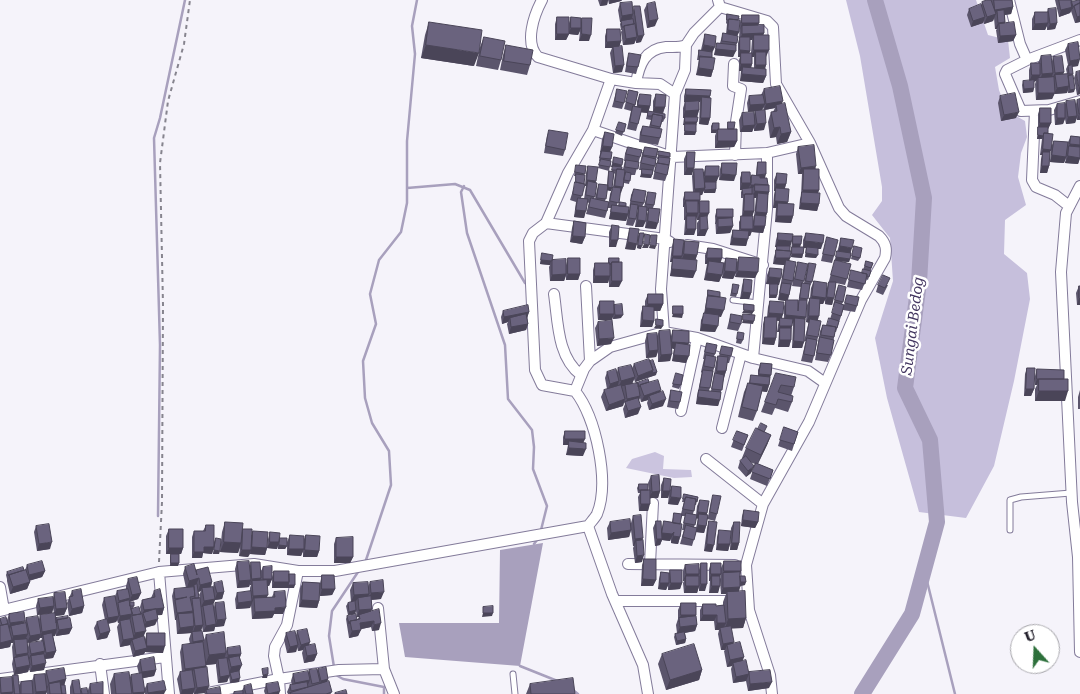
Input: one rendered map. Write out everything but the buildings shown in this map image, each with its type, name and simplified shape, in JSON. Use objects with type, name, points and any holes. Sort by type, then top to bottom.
[{"type":"street","points":[[542,0],[535,16],[531,38],[535,53],[546,60],[611,79],[660,84],[675,94]]},
{"type":"street","points":[[1009,0],[1022,50],[1027,60]]},
{"type":"street","points":[[664,332],[661,289],[672,157],[675,94],[685,70],[686,46],[694,33],[719,3],[767,21],[773,27],[776,84],[810,143],[839,208],[846,216],[879,236],[883,241],[886,252],[885,258],[861,300],[809,422],[763,504],[746,565],[748,600],[760,647],[770,675],[772,694],[767,694]]},
{"type":"street","points":[[1080,40],[1027,60],[1007,70],[1005,74],[1021,111],[1049,110],[1080,101]]},
{"type":"street","points":[[636,83],[639,64],[648,54],[664,47],[686,46]]},
{"type":"street","points":[[734,64],[733,86],[741,89],[736,122],[735,155]]},
{"type":"street","points":[[576,391],[542,385],[534,370],[529,241],[533,233],[546,223],[568,172],[592,130],[611,79]]},
{"type":"street","points":[[1035,111],[1032,180],[1036,187],[1055,195],[1069,206]]},
{"type":"street","points":[[592,130],[672,157],[767,153],[810,143]]},
{"type":"street","points":[[753,358],[767,209],[767,153]]},
{"type":"street","points":[[1080,186],[1069,206],[1064,227],[1062,272],[1072,493],[1078,557],[1080,652]]},
{"type":"street","points":[[546,223],[665,239],[674,244],[713,249],[763,265]]},
{"type":"street","points":[[586,286],[590,361]]},
{"type":"street","points":[[554,294],[563,350],[567,361],[580,375]]},
{"type":"street","points":[[0,587],[2,610],[51,596],[159,572],[254,564],[298,571],[353,569],[588,526],[597,514],[602,480],[591,420],[576,391],[580,375],[590,361],[610,346],[664,332],[697,338],[753,358],[808,371],[825,383]]},
{"type":"street","points":[[681,411],[697,338]]},
{"type":"street","points":[[722,428],[741,354]]},
{"type":"street","points":[[706,459],[763,504]]},
{"type":"street","points":[[650,564],[648,521],[653,504]]},
{"type":"street","points":[[588,526],[616,601],[643,665],[648,694]]},
{"type":"street","points":[[628,564],[746,565]]},
{"type":"street","points":[[280,694],[274,656],[277,641],[287,625],[298,571]]},
{"type":"street","points":[[159,572],[169,694]]},
{"type":"street","points":[[616,601],[748,600]]},
{"type":"street","points":[[378,608],[384,669],[394,694]]},
{"type":"street","points":[[0,679],[100,664],[165,657]]},
{"type":"street","points":[[100,664],[104,694]]},
{"type":"street","points":[[203,694],[279,679],[333,671],[384,669]]},
{"type":"lane","points":[[733,300],[759,303]]},
{"type":"lane","points":[[1010,530],[1010,500],[1022,497],[1072,493]]},
{"type":"lane","points":[[513,674],[515,694]]},
{"type":"path","points":[[159,572],[162,502],[163,305],[160,163],[168,101],[184,44],[190,0]]},
{"type":"shaded area","points":[[846,0],[976,0],[988,35],[1008,40],[1010,58],[995,67],[999,90],[1007,111],[1025,121],[1027,137],[1021,153],[1018,177],[1026,205],[1005,220],[1004,254],[1027,273],[1030,299],[1014,381],[994,466],[966,518],[919,512],[887,398],[875,338],[893,281],[890,238],[872,215],[882,201],[882,187],[860,56]]},
{"type":"shaded area","points":[[655,452],[664,456],[663,469],[691,470],[692,477],[674,478],[626,468],[632,459]]},
{"type":"shaded area","points":[[543,543],[520,666],[405,657],[399,623],[499,623],[500,550]]},
{"type":"waterway","points":[[158,516],[160,345],[154,138],[185,0]]},
{"type":"waterway","points":[[365,563],[391,485],[389,451],[372,423],[365,398],[363,361],[376,324],[370,294],[379,260],[401,232],[407,203],[407,141],[415,54],[412,26],[417,0]]},
{"type":"waterway","name":"Sungai Bedog","points":[[862,694],[912,614],[937,522],[930,440],[905,388],[919,282],[924,198],[900,86],[875,0]]},
{"type":"waterway","points":[[407,188],[455,184],[470,190],[525,283]]},
{"type":"waterway","points":[[464,186],[461,192],[467,233],[505,345],[508,399],[532,430],[534,447],[533,469],[547,506],[541,530]]},
{"type":"waterway","points":[[534,544],[537,540]]},
{"type":"waterway","points":[[924,569],[955,694]]},
{"type":"waterway","points":[[334,667],[329,636],[332,611],[358,572]]},
{"type":"waterway","points":[[520,666],[560,682]]},
{"type":"waterway","points":[[336,675],[343,679],[384,687],[384,694]]},
{"type":"waterway","points":[[573,690],[578,694]]}]
